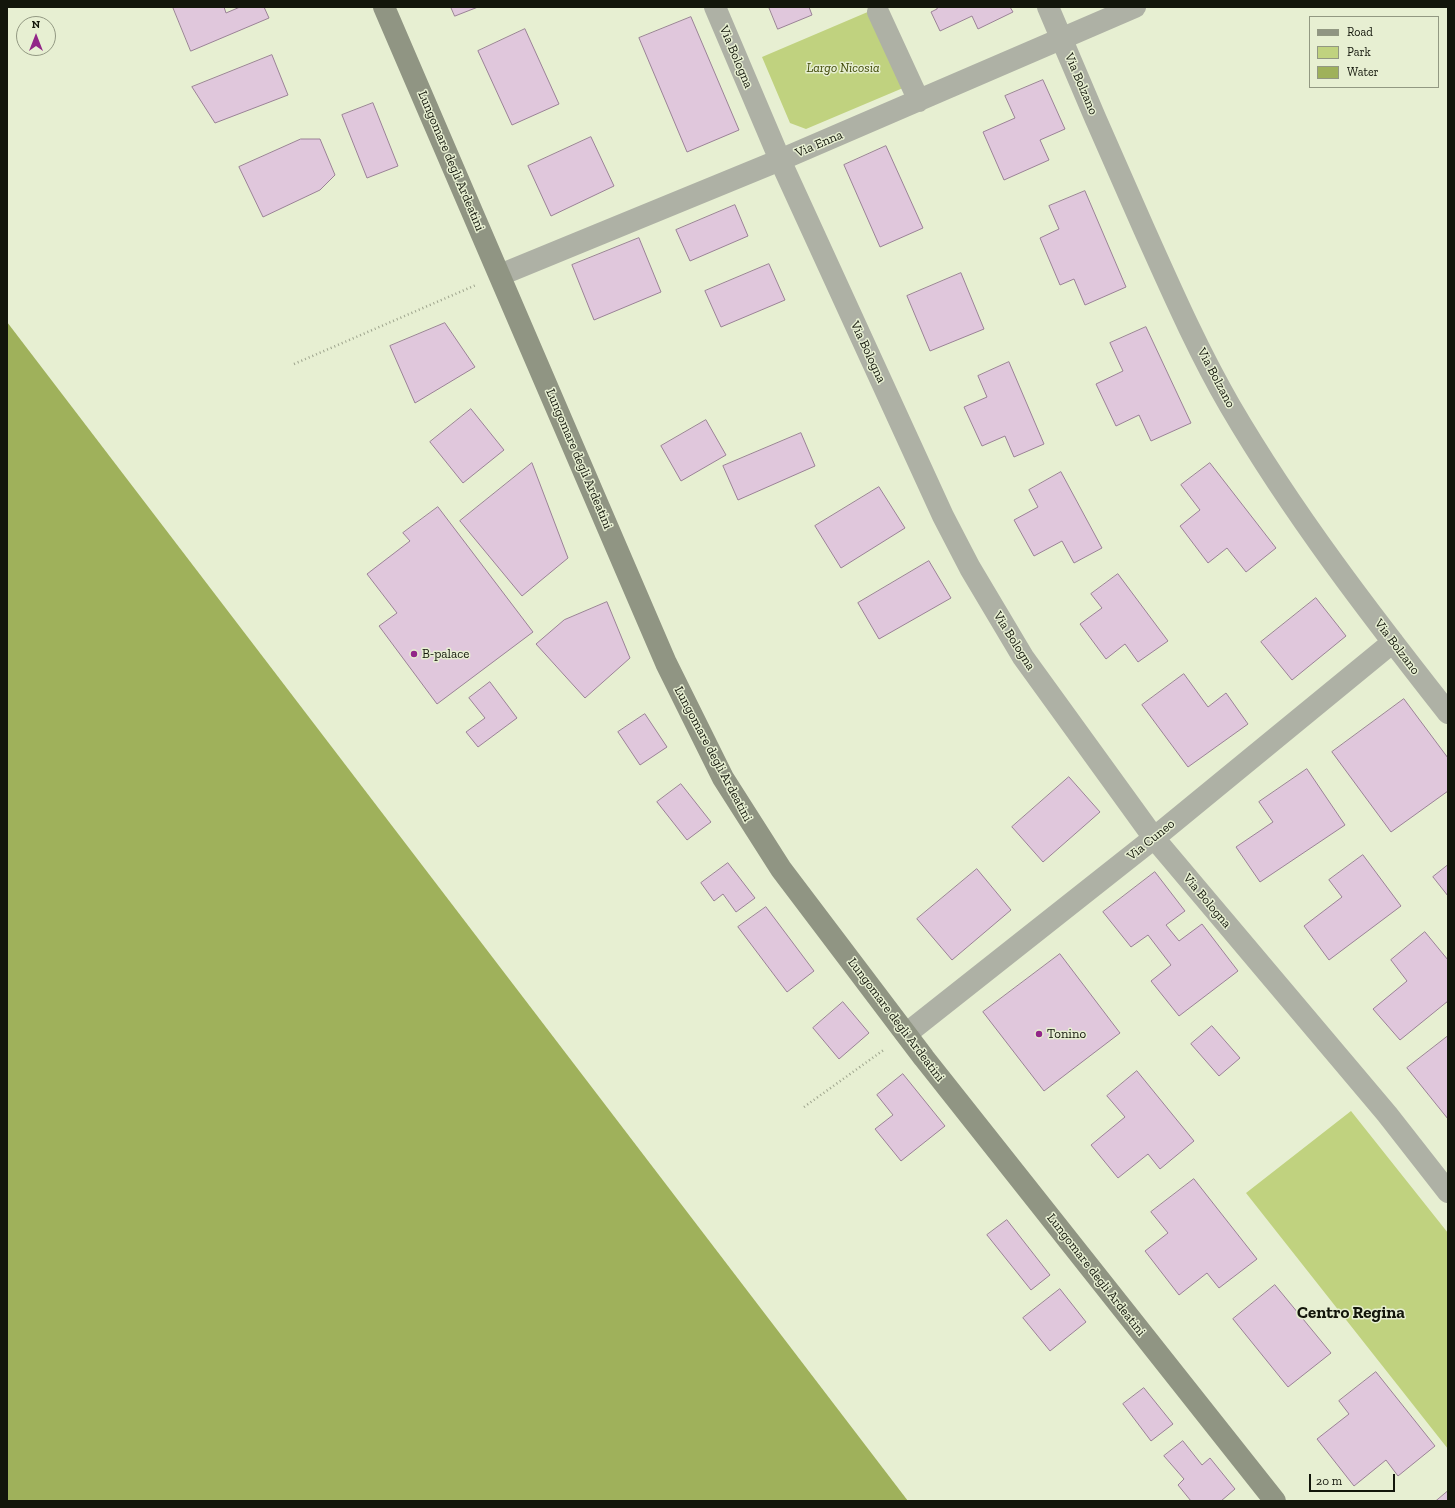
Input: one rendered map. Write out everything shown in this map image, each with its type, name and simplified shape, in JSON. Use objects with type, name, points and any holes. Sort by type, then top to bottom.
[{"type":"main road","name":"Lungomare degli Ardeatini","points":[[384,7],[672,677],[723,778],[767,850],[906,1034],[1275,1501]]},
{"type":"street","name":"Via Bologna","points":[[715,7],[780,160],[943,516],[1005,630],[1036,676],[1154,838],[1387,1114],[1447,1190]]},
{"type":"street","name":"Via Bolzano","points":[[1048,7],[1178,306],[1229,404],[1281,488],[1393,642],[1448,713]]},
{"type":"street","name":"Via Enna","points":[[500,275],[780,160],[1135,7]]},
{"type":"street","points":[[878,12],[919,100]]},
{"type":"street","name":"Via Cuneo","points":[[906,1034],[1154,838],[1393,642]]},
{"type":"path","points":[[294,364],[500,275]]},
{"type":"path","points":[[804,1106],[906,1034]]},
{"type":"green space","name":"Largo Nicosia","points":[[870,11],[903,88],[806,129],[790,123],[762,57]]},
{"type":"green space","points":[[1351,1111],[1448,1233],[1448,1449],[1246,1193]]},
{"type":"water","points":[[7,322],[908,1501],[7,1501]]},
{"type":"building","points":[[173,7],[224,7],[226,13],[240,7],[264,7],[269,18],[191,51]]},
{"type":"building","points":[[451,7],[478,7],[455,16]]},
{"type":"building","points":[[769,7],[809,7],[812,15],[778,29]]},
{"type":"building","points":[[936,7],[1010,7],[1013,12],[978,29],[972,16],[940,31],[931,12],[937,9]]},
{"type":"building","points":[[691,17],[739,130],[687,152],[639,38]]},
{"type":"building","points":[[525,29],[559,104],[512,125],[478,51]]},
{"type":"building","points":[[272,55],[288,95],[215,123],[192,87]]},
{"type":"building","points":[[1043,80],[1065,129],[1040,140],[1049,160],[1004,180],[983,132],[1015,118],[1005,96]]},
{"type":"building","points":[[373,103],[398,166],[367,178],[342,115]]},
{"type":"building","points":[[591,137],[614,186],[551,216],[528,166]]},
{"type":"building","points":[[301,139],[320,139],[335,175],[320,190],[263,217],[239,167]]},
{"type":"building","points":[[886,146],[923,228],[880,247],[844,165]]},
{"type":"building","points":[[1085,191],[1126,287],[1085,305],[1074,279],[1060,285],[1040,238],[1059,229],[1049,206]]},
{"type":"building","points":[[735,205],[748,236],[690,261],[676,230]]},
{"type":"building","points":[[639,238],[661,292],[594,320],[572,265]]},
{"type":"building","points":[[769,264],[785,300],[721,327],[705,291]]},
{"type":"building","points":[[961,273],[984,329],[930,351],[907,296]]},
{"type":"building","points":[[445,323],[475,367],[415,403],[390,346]]},
{"type":"building","points":[[1146,327],[1191,423],[1151,441],[1139,415],[1116,426],[1096,384],[1123,371],[1110,343]]},
{"type":"building","points":[[1009,362],[1044,444],[1014,457],[1005,436],[982,446],[964,407],[987,397],[978,376]]},
{"type":"building","points":[[471,409],[504,450],[463,483],[430,442]]},
{"type":"building","points":[[706,420],[726,455],[681,481],[661,446]]},
{"type":"building","points":[[801,433],[815,466],[738,500],[723,466]]},
{"type":"building","points":[[532,463],[568,558],[522,596],[460,521]]},
{"type":"building","points":[[1210,463],[1276,548],[1246,572],[1227,548],[1208,563],[1180,526],[1200,510],[1181,485]]},
{"type":"building","points":[[1061,472],[1102,548],[1074,563],[1062,541],[1034,556],[1014,520],[1038,507],[1029,490]]},
{"type":"building","points":[[879,487],[905,528],[841,568],[815,526]]},
{"type":"building","points":[[438,507],[533,632],[437,704],[379,626],[397,613],[367,574],[410,541],[403,533]]},
{"type":"building","points":[[929,561],[951,598],[879,639],[858,603]]},
{"type":"building","points":[[1118,574],[1168,641],[1138,662],[1125,644],[1106,659],[1080,624],[1102,608],[1091,594]]},
{"type":"building","points":[[1316,598],[1346,636],[1292,680],[1261,642]]},
{"type":"building","points":[[607,602],[630,658],[585,698],[536,644],[564,620]]},
{"type":"building","points":[[1184,674],[1208,707],[1226,693],[1248,724],[1188,767],[1142,705]]},
{"type":"building","points":[[490,682],[517,718],[478,747],[466,732],[485,718],[469,698]]},
{"type":"building","points":[[1404,699],[1448,758],[1448,791],[1391,832],[1332,752]]},
{"type":"building","points":[[645,714],[667,747],[640,765],[618,732]]},
{"type":"building","points":[[1307,769],[1345,825],[1260,882],[1236,847],[1273,822],[1259,802]]},
{"type":"building","points":[[1069,777],[1100,812],[1043,862],[1012,827]]},
{"type":"building","points":[[681,784],[711,822],[687,840],[657,802]]},
{"type":"building","points":[[1363,855],[1401,906],[1329,960],[1304,926],[1342,897],[1329,880]]},
{"type":"building","points":[[728,863],[755,898],[736,912],[723,894],[714,901],[701,883]]},
{"type":"building","points":[[1448,865],[1448,896],[1433,877]]},
{"type":"building","points":[[977,869],[1011,910],[952,960],[917,919]]},
{"type":"building","points":[[1155,872],[1185,911],[1166,925],[1179,941],[1202,924],[1238,971],[1179,1016],[1151,981],[1171,965],[1148,935],[1131,947],[1103,912]]},
{"type":"building","points":[[766,907],[814,971],[787,992],[738,927]]},
{"type":"building","points":[[1425,932],[1448,960],[1448,1001],[1400,1040],[1373,1009],[1407,981],[1391,960]]},
{"type":"building","points":[[1060,954],[1120,1033],[1044,1091],[983,1012]]},
{"type":"building","points":[[843,1002],[869,1033],[839,1059],[813,1028]]},
{"type":"building","points":[[1212,1026],[1240,1058],[1219,1076],[1191,1044]]},
{"type":"building","points":[[1448,1036],[1448,1119],[1407,1068]]},
{"type":"building","points":[[1137,1071],[1194,1141],[1160,1169],[1148,1154],[1118,1178],[1091,1145],[1125,1117],[1107,1096]]},
{"type":"building","points":[[903,1074],[945,1126],[901,1161],[875,1129],[893,1115],[877,1095]]},
{"type":"building","points":[[1194,1179],[1257,1259],[1219,1288],[1207,1273],[1179,1295],[1145,1251],[1168,1233],[1151,1212]]},
{"type":"building","points":[[1007,1220],[1050,1275],[1031,1290],[987,1235]]},
{"type":"building","points":[[1275,1285],[1331,1353],[1288,1387],[1233,1319]]},
{"type":"building","points":[[1060,1289],[1086,1322],[1050,1351],[1023,1318]]},
{"type":"building","points":[[1376,1372],[1435,1446],[1398,1476],[1386,1460],[1354,1486],[1317,1439],[1349,1414],[1339,1401]]},
{"type":"building","points":[[1144,1388],[1173,1424],[1151,1441],[1123,1404]]},
{"type":"building","points":[[1183,1441],[1202,1465],[1210,1458],[1235,1489],[1221,1501],[1191,1501],[1178,1485],[1184,1479],[1164,1456]]},
{"type":"building","points":[[1448,1491],[1448,1501],[1436,1501]]},
{"type":"place","name":"B-palace","points":[[414,654]]},
{"type":"place","name":"Tonino","points":[[1039,1034]]},
{"type":"district","name":"Centro Regina","points":[[1351,1313]]}]
